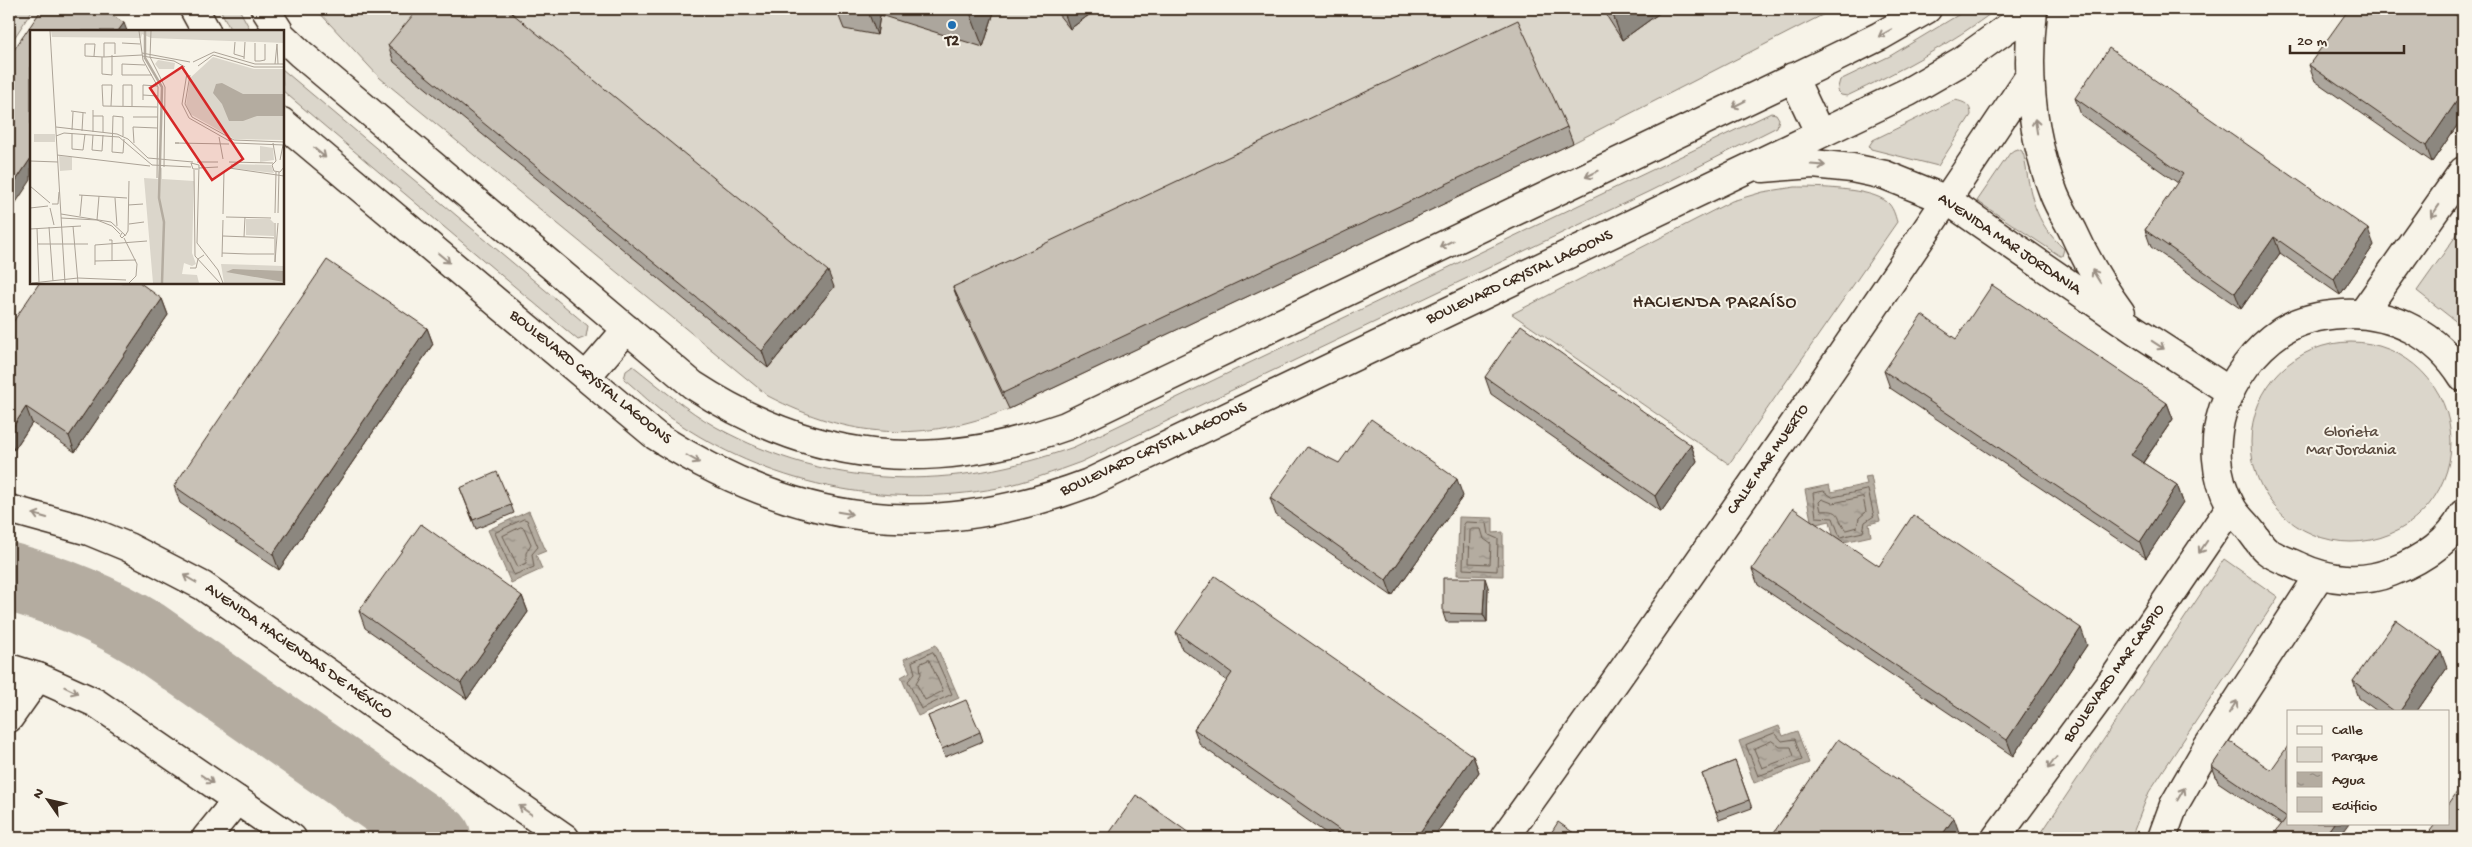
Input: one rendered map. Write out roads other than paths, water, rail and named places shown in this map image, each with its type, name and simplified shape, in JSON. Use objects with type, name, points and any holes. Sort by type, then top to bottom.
[{"type":"street","points":[[194,9],[205,30]]},
{"type":"street","points":[[265,9],[278,30]]},
{"type":"street","points":[[284,38],[300,54],[693,385],[726,406],[761,423],[797,437],[835,448],[883,454],[952,454],[991,448],[1028,439],[1066,426],[1880,36],[1927,9]]},
{"type":"street","points":[[2033,9],[2029,43],[2029,77],[2044,164],[2054,195],[2087,262],[2109,298],[2135,330]]},
{"type":"street","name":"BOULEVARD CRYSTAL LAGOONS","points":[[284,124],[656,436],[695,460],[735,480],[778,497],[822,509],[866,516],[912,519],[957,517],[1003,510],[1047,499],[1089,483],[1908,92],[1960,62],[2033,9]]},
{"type":"street","points":[[1794,77],[1820,134]]},
{"type":"street","name":"CALLE MAR MUERTO","points":[[1504,838],[1624,670],[1947,200],[2029,77]]},
{"type":"street","name":"AVENIDA MAR JORDANIA","points":[[1735,174],[1774,166],[1813,164],[1852,168],[1884,176],[1947,200],[2135,330],[2229,391]]},
{"type":"street","points":[[2363,313],[2463,171]]},
{"type":"street","points":[[2462,518],[2440,544],[2413,563],[2383,575],[2351,580],[2318,576],[2267,551],[2231,506],[2218,469],[2218,429],[2229,391],[2251,356],[2283,330],[2322,315],[2363,313],[2397,321],[2428,337],[2453,361],[2463,377]]},
{"type":"street","points":[[586,377],[627,329]]},
{"type":"street","name":"BOULEVARD MAR CASPIO","points":[[1996,838],[2112,682],[2231,506]]},
{"type":"street","name":"AVENIDA HACIENDAS DE MÉXICO","points":[[9,509],[33,514],[97,534],[159,561],[203,586],[565,838]]},
{"type":"street","points":[[2162,838],[2174,805],[2207,748],[2318,576]]},
{"type":"street","points":[[9,668],[68,688],[102,707],[292,838]]},
{"type":"street","points":[[9,718],[38,677]]},
{"type":"street","points":[[206,838],[236,800]]},
{"type":"water","points":[[1871,476],[1880,521],[1869,524],[1871,536],[1835,544],[1830,521],[1812,525],[1805,490],[1829,485],[1831,492],[1867,484],[1865,477]]},
{"type":"water","points":[[529,511],[546,551],[536,555],[542,569],[511,583],[488,530]]},
{"type":"water","points":[[1459,517],[1493,518],[1493,533],[1503,532],[1503,576],[1457,575]]},
{"type":"water","points":[[936,645],[959,698],[918,716],[901,677],[910,672],[904,659]]},
{"type":"water","points":[[1779,726],[1783,736],[1797,731],[1809,763],[1754,783],[1739,741]]},
{"type":"waterway","points":[[9,577],[79,601],[145,634],[437,838]]},
{"type":"place","name":"T2","points":[[952,25]]},
{"type":"district","name":"HACIENDA PARAÍSO","points":[[1715,303]]},
{"type":"park label","name":"Glorieta Mar Jordania","points":[[2351,442]]}]
